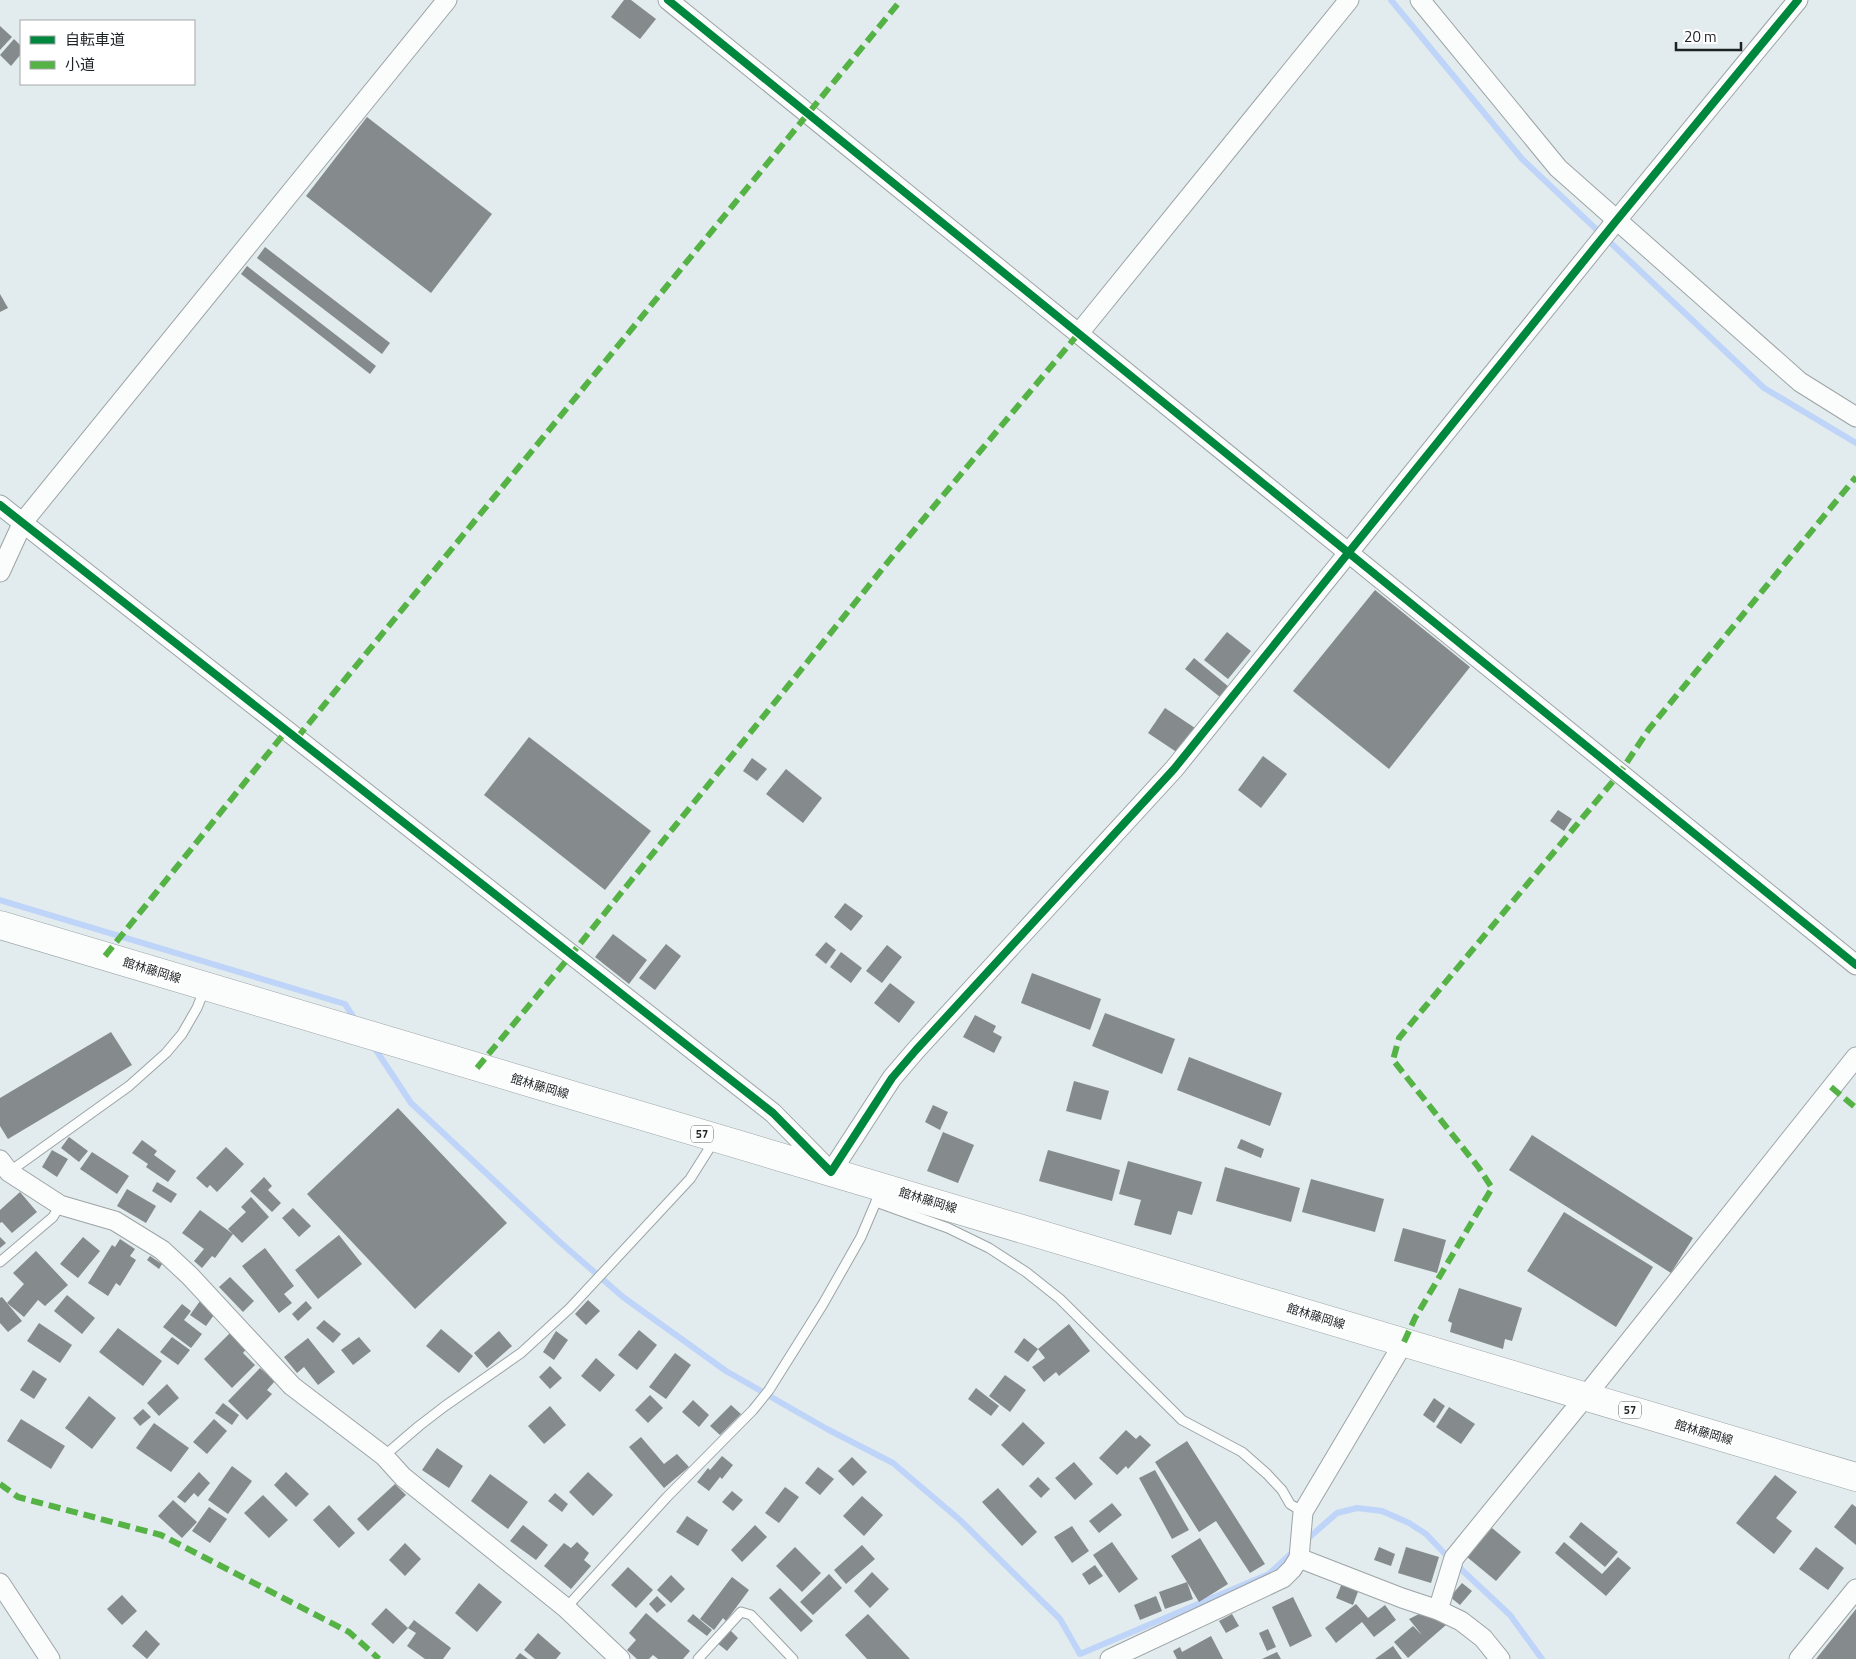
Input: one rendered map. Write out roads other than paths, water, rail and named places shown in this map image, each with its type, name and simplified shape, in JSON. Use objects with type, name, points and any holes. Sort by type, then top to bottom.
[{"type":"main road","name":"館林藤岡線","points":[[0,925],[831,1172],[880,1194],[1404,1342],[1856,1477]]},
{"type":"street","points":[[0,572],[23,522],[448,0]]},
{"type":"street","points":[[668,0],[1856,965]]},
{"type":"street","points":[[1079,333],[1349,0]]},
{"type":"street","points":[[1420,0],[1558,168],[1800,382],[1856,417]]},
{"type":"street","points":[[0,505],[773,1113],[831,1172],[892,1078],[1174,769],[1616,221],[1798,0]]},
{"type":"street","points":[[1438,1610],[1454,1558],[1856,1057]]},
{"type":"street","points":[[5,1166],[60,1205],[115,1221],[162,1250],[190,1276],[292,1386],[384,1456],[403,1478],[566,1608],[620,1659]]},
{"type":"street","points":[[1110,1659],[1283,1578],[1292,1569],[1299,1558],[1303,1512],[1404,1342]]},
{"type":"street","points":[[1299,1558],[1438,1610],[1461,1621],[1483,1638],[1500,1659]]},
{"type":"street","points":[[0,1582],[50,1659]]},
{"type":"street","points":[[1799,1659],[1856,1589]]},
{"type":"lane","points":[[5,1166],[129,1086],[166,1053],[182,1034],[197,1008],[206,986]]},
{"type":"lane","points":[[384,1456],[445,1406],[521,1354],[570,1308],[690,1179],[716,1138]]},
{"type":"lane","points":[[566,1608],[667,1497],[753,1410],[769,1390],[862,1237],[880,1194],[989,1248],[1026,1272],[1060,1299],[1182,1420],[1242,1452],[1282,1490],[1290,1504],[1303,1512]]},
{"type":"lane","points":[[0,1262],[53,1217],[60,1205]]},
{"type":"lane","points":[[698,1659],[741,1612],[751,1615],[793,1659]]},
{"type":"waterway","points":[[1391,0],[1522,159],[1764,388],[1856,443]]},
{"type":"waterway","points":[[0,900],[345,1004],[356,1021]]},
{"type":"waterway","points":[[372,1044],[411,1103],[561,1243],[623,1297],[726,1371],[827,1429],[893,1463],[960,1520],[1060,1619],[1080,1654],[1269,1574],[1296,1549]]},
{"type":"waterway","points":[[1304,1542],[1337,1513],[1357,1508],[1382,1511],[1409,1523],[1426,1534],[1510,1615],[1542,1659]]}]
